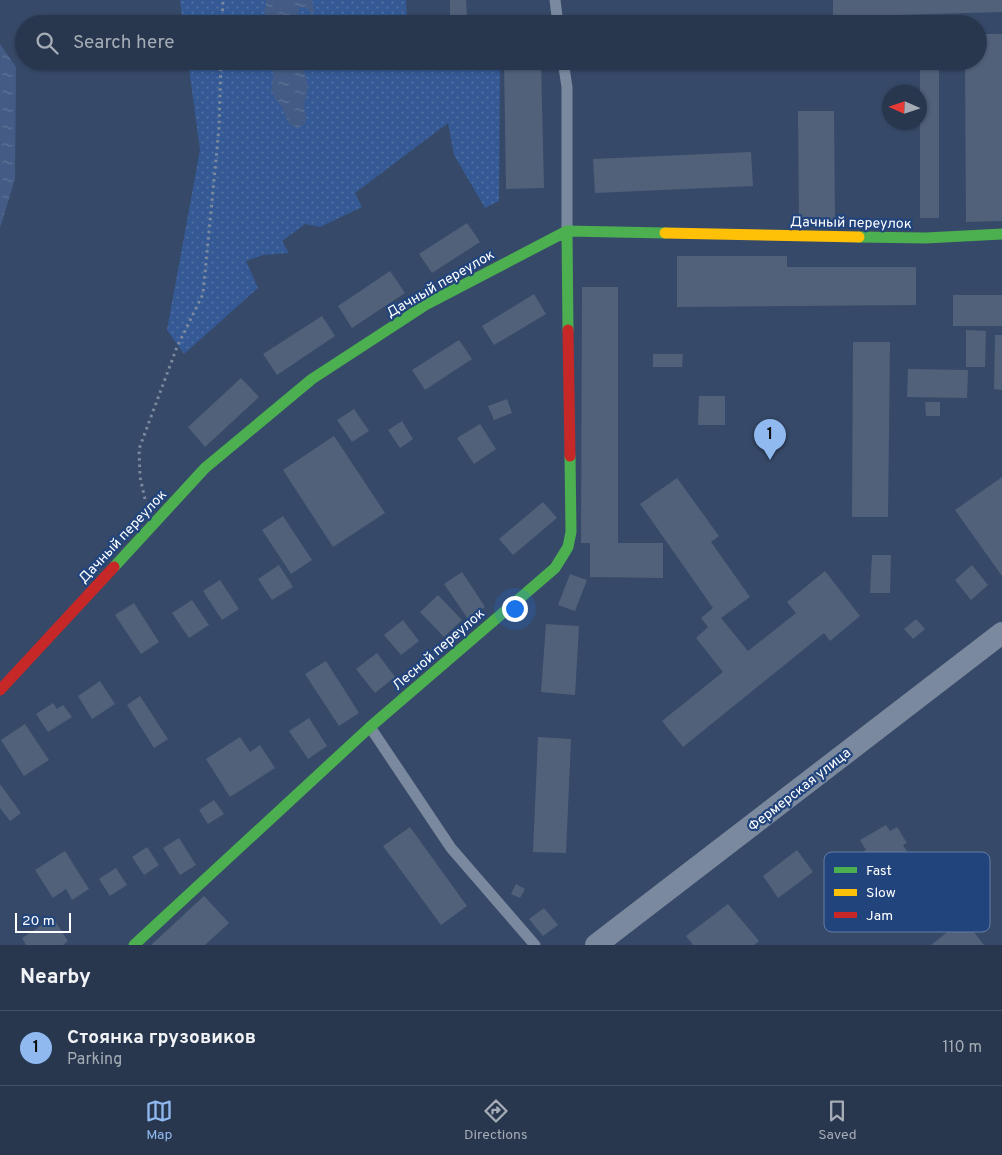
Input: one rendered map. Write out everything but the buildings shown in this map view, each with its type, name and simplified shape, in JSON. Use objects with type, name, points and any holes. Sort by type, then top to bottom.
[{"type":"street","name":"Дачный переулок","points":[[0,690],[205,468],[312,379],[427,304],[567,231],[926,238],[1002,234]]},
{"type":"street","name":"Лесной переулок","points":[[134,945],[370,727],[555,568],[568,547],[571,532],[567,231]]},
{"type":"street","name":"Фермерская улица","points":[[596,945],[1002,633]]},
{"type":"lane","points":[[555,0],[557,15]]},
{"type":"lane","points":[[564,70],[567,87],[567,231]]},
{"type":"lane","points":[[370,727],[451,848],[535,945]]},
{"type":"path","points":[[222,15],[223,0]]},
{"type":"path","points":[[152,526],[140,477],[139,449],[177,347],[203,294],[219,128],[221,70]]},
{"type":"shaded area","points":[[180,0],[406,0],[407,15],[182,15]]},
{"type":"shaded area","points":[[189,70],[500,70],[499,201],[485,208],[454,155],[448,123],[355,193],[362,207],[320,227],[305,224],[282,241],[289,253],[263,255],[246,261],[258,288],[184,354],[167,330],[200,150]]},
{"type":"water","points":[[266,0],[312,0],[314,10],[312,15],[307,8],[300,7],[297,15],[264,15]]},
{"type":"water","points":[[0,44],[16,70],[15,179],[0,228]]},
{"type":"water","points":[[273,70],[304,70],[308,85],[304,107],[305,124],[298,128],[291,126],[283,108],[271,91]]},
{"type":"traffic: fast","points":[[114,567],[205,468],[312,379],[427,304],[567,231],[665,233]]},
{"type":"traffic: fast","points":[[567,231],[568,330]]},
{"type":"traffic: fast","points":[[859,237],[926,238],[1002,234]]},
{"type":"traffic: fast","points":[[134,945],[370,727],[555,568],[568,547],[571,532],[570,456]]},
{"type":"traffic: slow","points":[[665,233],[859,237]]},
{"type":"traffic: jam","points":[[568,330],[570,456]]},
{"type":"traffic: jam","points":[[0,690],[114,567]]},
{"type":"place","name":"Стоянка грузовиков","points":[[770,460]]}]
